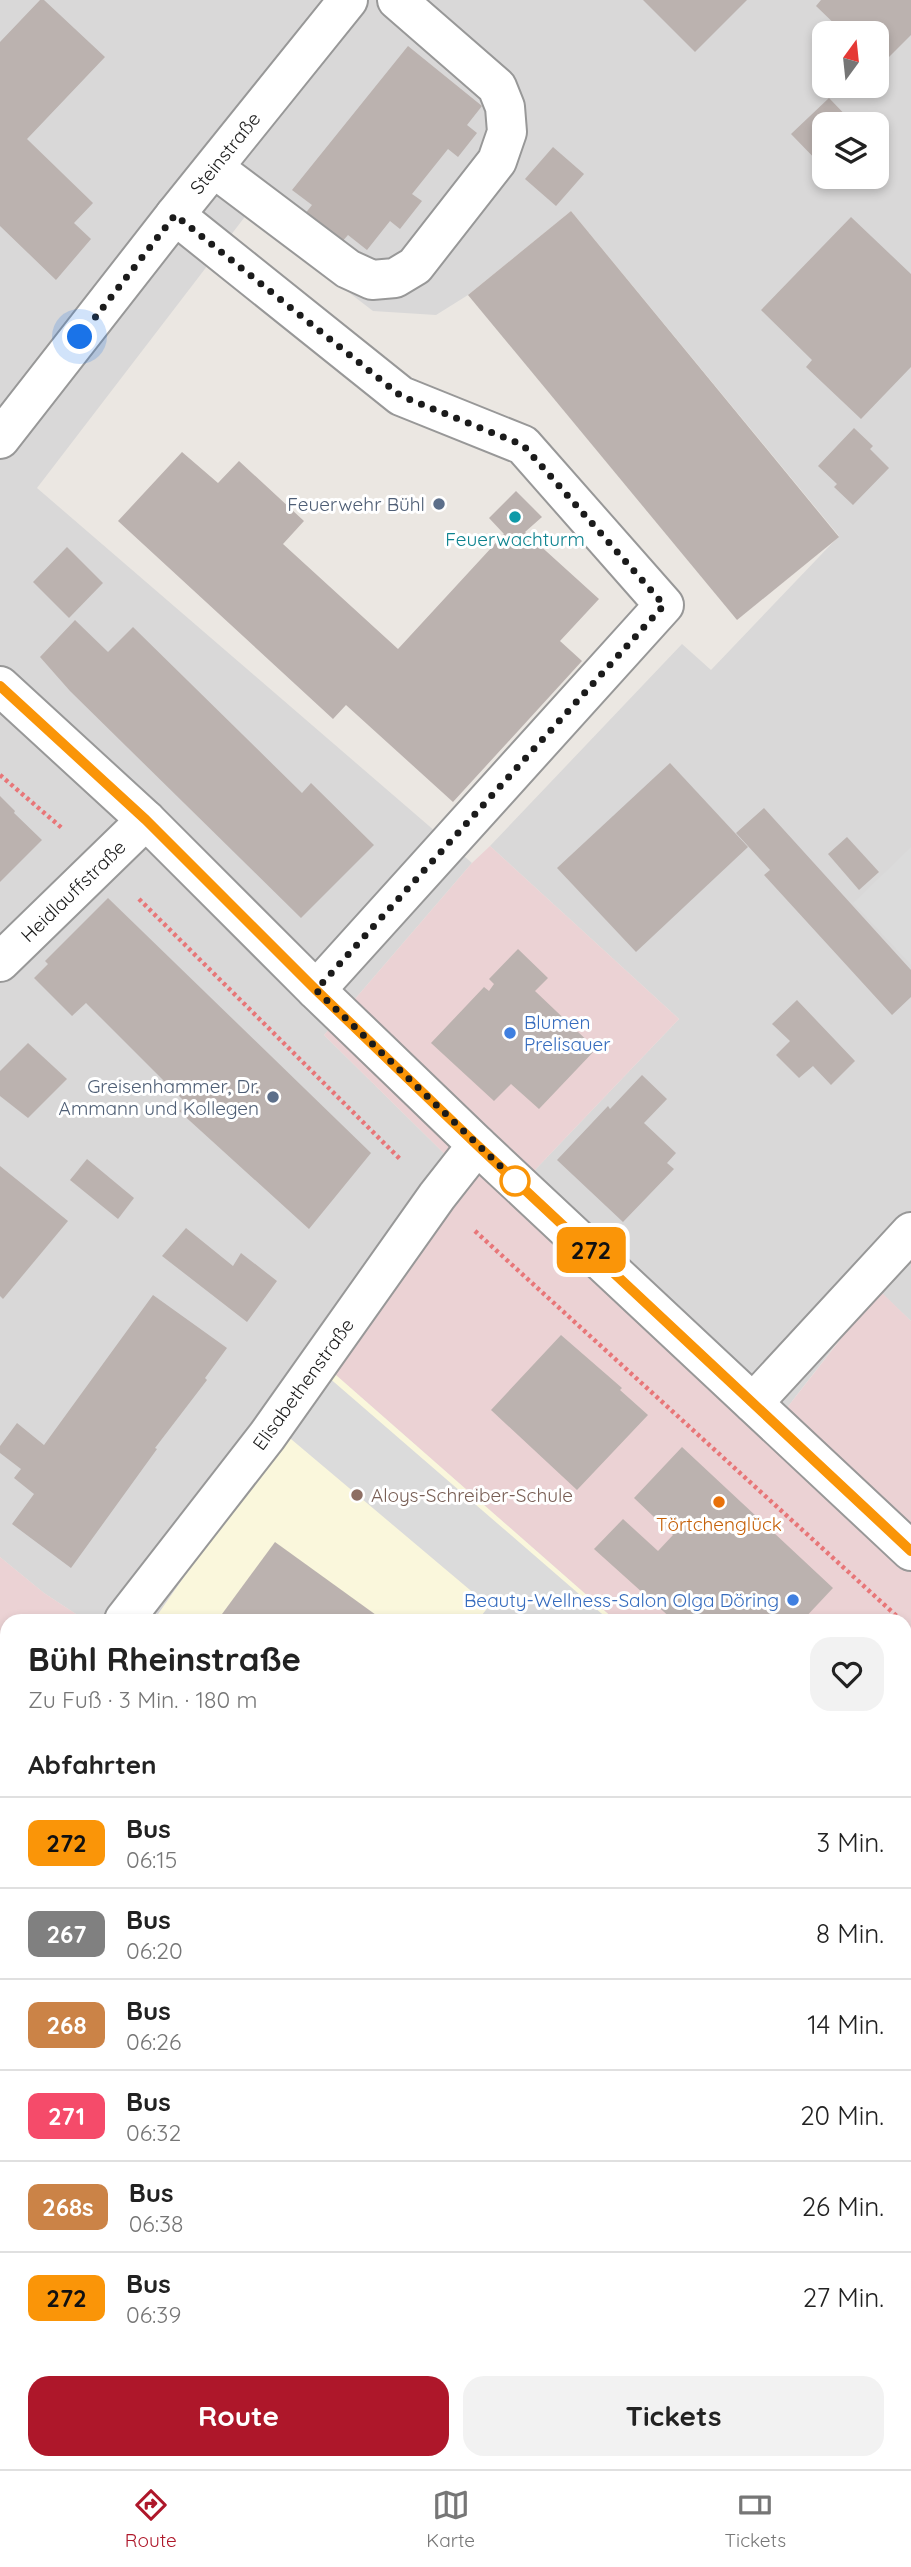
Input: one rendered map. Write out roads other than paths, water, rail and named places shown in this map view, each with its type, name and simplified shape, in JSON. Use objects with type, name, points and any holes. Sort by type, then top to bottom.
[{"type":"street","name":"Steinstraße","points":[[0,439],[348,0]]},
{"type":"street","points":[[214,168],[348,269],[372,280],[395,278],[415,266],[497,161],[507,132],[505,107],[497,88],[397,0]]},
{"type":"street","points":[[175,215],[401,396],[523,445],[664,605],[316,990]]},
{"type":"street","points":[[0,686],[146,820],[316,990],[477,1145],[911,1551]]},
{"type":"street","name":"Heidlauffstraße","points":[[0,962],[146,820]]},
{"type":"street","name":"Elisabethenstraße","points":[[129,1614],[267,1436],[437,1196],[477,1145]]},
{"type":"street","points":[[754,1404],[911,1232]]},
{"type":"place","name":"Feuerwehr Bühl","points":[[439,504]]},
{"type":"place","name":"Feuerwachturm","points":[[515,517]]},
{"type":"place","name":"Blumen Prelisauer","points":[[510,1033]]},
{"type":"place","name":"Greisenhammer, Dr. Ammann und Kollegen","points":[[273,1097]]},
{"type":"place","name":"Aloys-Schreiber-Schule","points":[[357,1495]]},
{"type":"place","name":"Törtchenglück","points":[[719,1502]]},
{"type":"place","name":"Beauty-Wellness-Salon Olga Döring","points":[[793,1600]]}]
